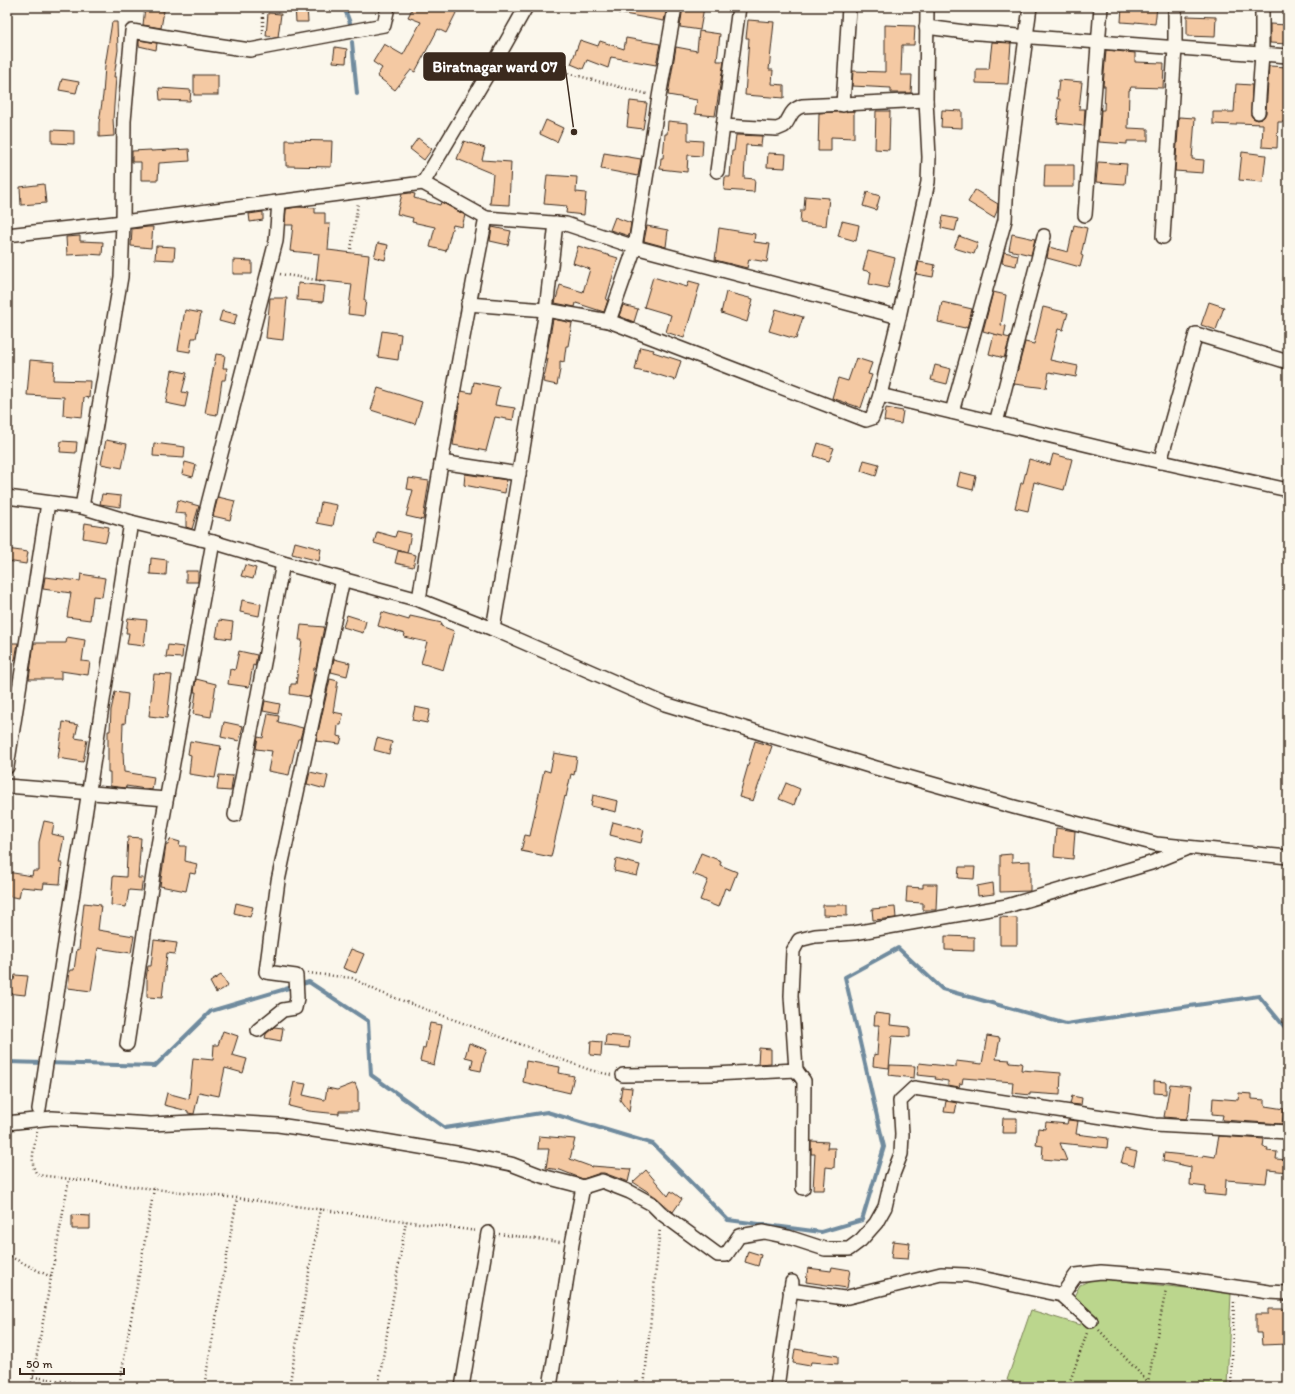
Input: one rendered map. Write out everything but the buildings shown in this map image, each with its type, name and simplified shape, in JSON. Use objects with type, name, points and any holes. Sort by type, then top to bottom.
[{"type":"street","points":[[82,507],[121,277],[124,222],[124,121],[132,31],[250,50],[384,25],[388,7]]},
{"type":"street","points":[[423,183],[526,7]]},
{"type":"street","points":[[609,321],[635,247],[675,7]]},
{"type":"street","points":[[717,171],[739,7]]},
{"type":"street","points":[[843,105],[849,7]]},
{"type":"street","points":[[468,304],[546,310],[609,321],[866,420],[872,418],[880,395],[899,317],[928,182],[929,157],[926,100],[927,7]]},
{"type":"street","points":[[952,412],[1005,220],[1007,181],[1030,7]]},
{"type":"street","points":[[1086,215],[1097,42],[1101,7]]},
{"type":"street","points":[[1163,237],[1175,48],[1175,7]]},
{"type":"street","points":[[1258,112],[1262,54],[1262,7]]},
{"type":"street","points":[[926,27],[966,32],[1288,56]]},
{"type":"street","points":[[723,126],[777,129],[784,126],[794,109],[802,106],[926,100]]},
{"type":"street","points":[[7,236],[423,183],[486,218],[566,224],[635,247],[899,317]]},
{"type":"street","points":[[127,1044],[206,540],[208,504],[276,241],[279,202]]},
{"type":"street","points":[[419,600],[440,462],[468,304],[486,218]]},
{"type":"street","points":[[493,630],[546,310],[556,223]]},
{"type":"street","points":[[996,423],[1044,236]]},
{"type":"street","points":[[1160,462],[1196,334],[1288,362]]},
{"type":"street","points":[[880,395],[1160,462],[1288,490]]},
{"type":"street","points":[[440,462],[519,474]]},
{"type":"street","points":[[7,497],[82,507],[131,522],[206,540],[343,580],[419,600],[665,704],[876,768],[1014,807],[1156,844],[1288,856]]},
{"type":"street","points":[[7,768],[48,503]]},
{"type":"street","points":[[39,1114],[131,522]]},
{"type":"street","points":[[235,815],[283,563]]},
{"type":"street","points":[[258,1030],[283,1010],[295,1008],[297,998],[297,978],[266,972],[278,881],[343,580]]},
{"type":"street","points":[[7,786],[166,800]]},
{"type":"street","points":[[803,1188],[804,1081],[796,1070],[792,996],[793,950],[798,940],[815,936],[854,933],[1007,906],[1151,863],[1190,847]]},
{"type":"street","points":[[624,1075],[714,1074],[796,1070]]},
{"type":"street","points":[[7,1123],[39,1114],[52,1118],[151,1124],[212,1121],[278,1125],[462,1154],[511,1164],[542,1176],[584,1188],[602,1181],[630,1192],[652,1204],[661,1213],[718,1255],[726,1255],[739,1236],[764,1232],[788,1237],[825,1249],[849,1248],[861,1240],[876,1223],[885,1207],[892,1177],[901,1154],[902,1134],[900,1100],[914,1088],[1155,1125],[1288,1132]]},
{"type":"street","points":[[550,1387],[572,1244],[584,1188]]},
{"type":"street","points":[[462,1387],[488,1233]]},
{"type":"street","points":[[1062,1295],[1076,1275],[1101,1272],[1168,1277],[1269,1292],[1288,1293]]},
{"type":"street","points":[[777,1387],[791,1286],[844,1298],[941,1274],[967,1275],[1062,1295],[1091,1321]]},
{"type":"path","points":[[250,50],[262,43],[263,12],[267,7]]},
{"type":"path","points":[[499,55],[659,97]]},
{"type":"path","points":[[351,249],[359,191]]},
{"type":"path","points":[[268,272],[323,281]]},
{"type":"path","points":[[297,978],[304,972],[352,978],[379,992],[590,1070],[614,1075],[624,1075]]},
{"type":"path","points":[[39,1114],[32,1164],[34,1171],[38,1175],[237,1198],[572,1244]]},
{"type":"path","points":[[31,1387],[69,1179]]},
{"type":"path","points":[[119,1387],[154,1189]]},
{"type":"path","points":[[204,1387],[237,1198]]},
{"type":"path","points":[[290,1387],[320,1210]]},
{"type":"path","points":[[644,1387],[661,1213]]},
{"type":"path","points":[[378,1387],[406,1221]]},
{"type":"path","points":[[7,1255],[51,1277]]},
{"type":"path","points":[[1147,1387],[1168,1277]]},
{"type":"path","points":[[1231,1387],[1235,1287]]},
{"type":"path","points":[[1068,1387],[1091,1321],[1152,1387]]},
{"type":"path","points":[[33,1377],[106,1387]]},
{"type":"green space","points":[[1095,1278],[1231,1293],[1227,1387],[1025,1387],[1007,1380],[1031,1310],[1080,1325],[1089,1311],[1074,1296],[1080,1285]]},
{"type":"waterway","points":[[344,7],[350,23]]},
{"type":"waterway","points":[[352,42],[357,94]]},
{"type":"waterway","points":[[7,1062],[155,1066],[211,1011],[309,982],[368,1021],[371,1075],[445,1128],[547,1112],[653,1144],[728,1220],[821,1232],[862,1220],[884,1147],[845,977],[898,948],[942,989],[1066,1024],[1259,996],[1288,1031]]},
{"type":"place","name":"Biratnagar ward 07","points":[[574,132]]}]
